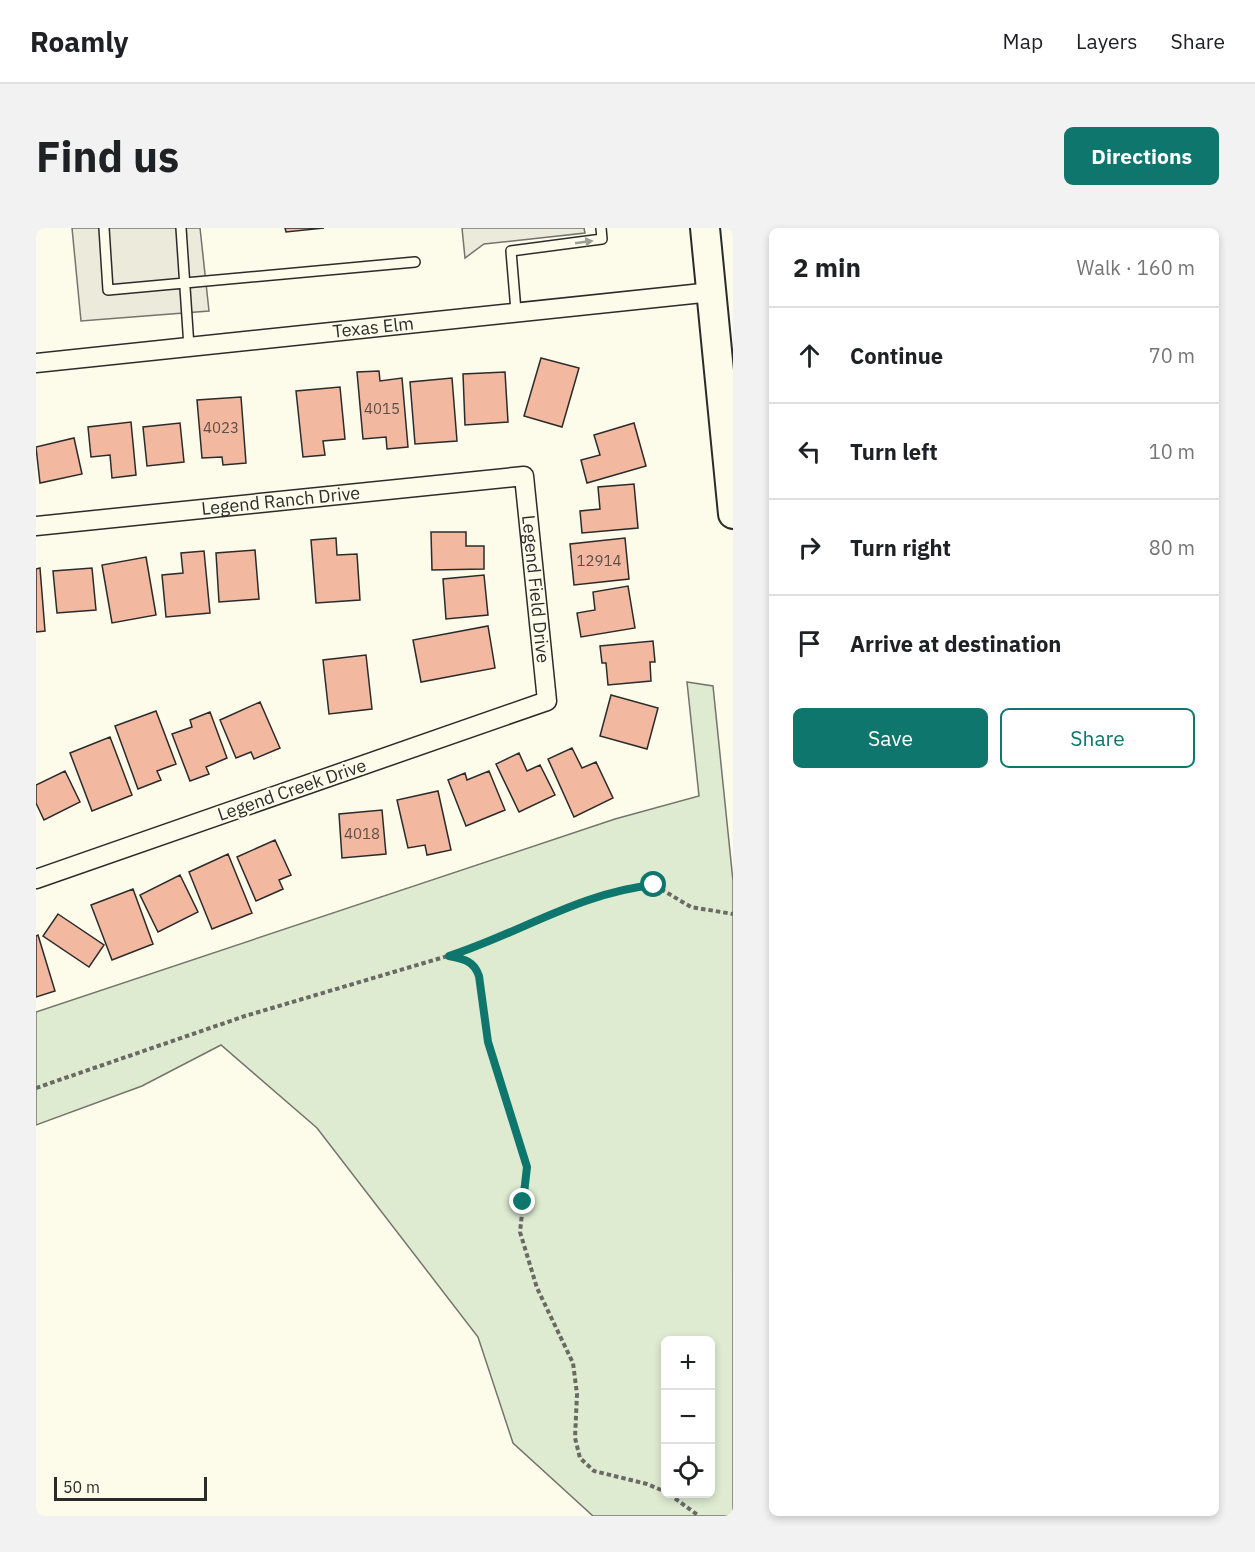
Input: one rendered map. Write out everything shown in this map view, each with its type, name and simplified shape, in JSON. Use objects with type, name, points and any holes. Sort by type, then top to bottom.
[{"type":"main road","points":[[705,228],[733,514]]},
{"type":"street","name":"Texas Elm","points":[[36,363],[712,292]]},
{"type":"street","name":"Legend Ranch Drive","points":[[36,526],[524,476]]},
{"type":"street","name":"Legend Field Drive","points":[[524,476],[548,701]]},
{"type":"street","name":"Legend Creek Drive","points":[[36,879],[548,701]]},
{"type":"lane","points":[[104,228],[108,291],[415,262]]},
{"type":"lane","points":[[181,228],[189,347]]},
{"type":"lane","points":[[516,311],[511,251],[602,239],[601,228]]},
{"type":"path","points":[[36,1088],[245,1016],[478,947],[550,914],[624,888],[654,885],[691,907],[733,914]]},
{"type":"path","points":[[449,956],[465,959],[476,966],[479,976],[488,1042],[527,1167],[520,1232],[537,1288],[573,1363],[577,1394],[575,1438],[580,1458],[594,1471],[647,1484],[661,1490]]},
{"type":"path","points":[[674,1498],[699,1516]]},
{"type":"green space","points":[[687,682],[713,686],[733,881],[733,1516],[593,1516],[513,1443],[478,1337],[317,1128],[221,1045],[142,1086],[36,1125],[36,1012],[615,819],[699,796]]},
{"type":"shaded area","points":[[72,228],[200,228],[209,311],[81,321]]},
{"type":"shaded area","points":[[462,228],[584,228],[585,233],[484,244],[465,258]]},
{"type":"building","points":[[285,228],[324,228],[286,232]]},
{"type":"building","points":[[541,358],[579,368],[562,427],[524,416]]},
{"type":"building","points":[[379,371],[380,381],[402,378],[408,447],[387,449],[386,437],[363,439],[357,372]]},
{"type":"building","points":[[505,372],[508,422],[465,425],[463,374]]},
{"type":"building","points":[[452,378],[457,441],[415,444],[410,382]]},
{"type":"building","points":[[340,387],[345,439],[323,441],[325,455],[303,457],[296,391]]},
{"type":"building","points":[[241,397],[246,463],[223,465],[222,457],[202,458],[197,400]]},
{"type":"building","points":[[131,422],[136,475],[112,478],[110,455],[91,457],[88,427]]},
{"type":"building","points":[[180,423],[184,462],[147,466],[143,427]]},
{"type":"building","points":[[634,423],[646,466],[587,483],[581,460],[600,455],[594,435]]},
{"type":"building","points":[[74,438],[82,474],[40,483],[36,447]]},
{"type":"building","points":[[634,484],[638,528],[582,533],[580,511],[600,509],[598,487]]},
{"type":"building","points":[[431,532],[466,532],[466,546],[484,546],[484,569],[432,570]]},
{"type":"building","points":[[336,538],[337,555],[357,554],[360,600],[316,603],[311,540]]},
{"type":"building","points":[[625,538],[629,579],[574,585],[570,544]]},
{"type":"building","points":[[255,550],[259,599],[219,602],[216,553]]},
{"type":"building","points":[[204,551],[210,613],[166,617],[162,575],[183,573],[181,553]]},
{"type":"building","points":[[146,557],[156,615],[112,623],[102,565]]},
{"type":"building","points":[[40,568],[45,631],[36,632],[36,569]]},
{"type":"building","points":[[92,568],[96,610],[57,613],[53,571]]},
{"type":"building","points":[[484,575],[488,615],[446,619],[443,579]]},
{"type":"building","points":[[628,586],[635,628],[581,637],[577,613],[595,610],[593,592]]},
{"type":"building","points":[[488,626],[495,668],[421,682],[413,640]]},
{"type":"building","points":[[653,641],[655,662],[650,662],[651,681],[608,685],[606,663],[602,663],[600,646]]},
{"type":"building","points":[[366,655],[372,709],[329,714],[323,660]]},
{"type":"building","points":[[611,695],[658,708],[647,749],[600,736]]},
{"type":"building","points":[[260,702],[280,748],[254,759],[251,752],[236,758],[220,720]]},
{"type":"building","points":[[156,711],[176,764],[157,771],[161,780],[138,789],[115,726]]},
{"type":"building","points":[[210,712],[227,758],[206,767],[209,774],[190,781],[172,734],[192,727],[190,720]]},
{"type":"building","points":[[110,737],[132,795],[92,811],[70,753]]},
{"type":"building","points":[[572,748],[582,768],[596,762],[613,798],[574,817],[548,759]]},
{"type":"building","points":[[519,753],[527,771],[540,765],[555,795],[519,812],[496,764]]},
{"type":"building","points":[[65,771],[80,802],[44,820],[36,803],[36,785]]},
{"type":"building","points":[[489,771],[505,810],[466,826],[448,780],[465,773],[467,780]]},
{"type":"building","points":[[438,791],[451,850],[427,855],[425,845],[408,848],[397,800]]},
{"type":"building","points":[[382,810],[386,854],[342,858],[339,814]]},
{"type":"building","points":[[275,840],[291,875],[279,880],[283,889],[256,901],[237,857]]},
{"type":"building","points":[[228,854],[252,913],[212,929],[189,872]]},
{"type":"building","points":[[180,875],[198,912],[158,932],[140,895]]},
{"type":"building","points":[[133,889],[153,944],[112,960],[91,905]]},
{"type":"building","points":[[58,914],[104,945],[89,967],[43,936]]},
{"type":"building","points":[[38,935],[55,991],[36,997],[36,936]]},
{"type":"route","points":[[523,1202],[527,1167],[488,1042],[476,966],[465,959],[449,956],[478,947],[550,914],[624,888],[654,885]]}]
